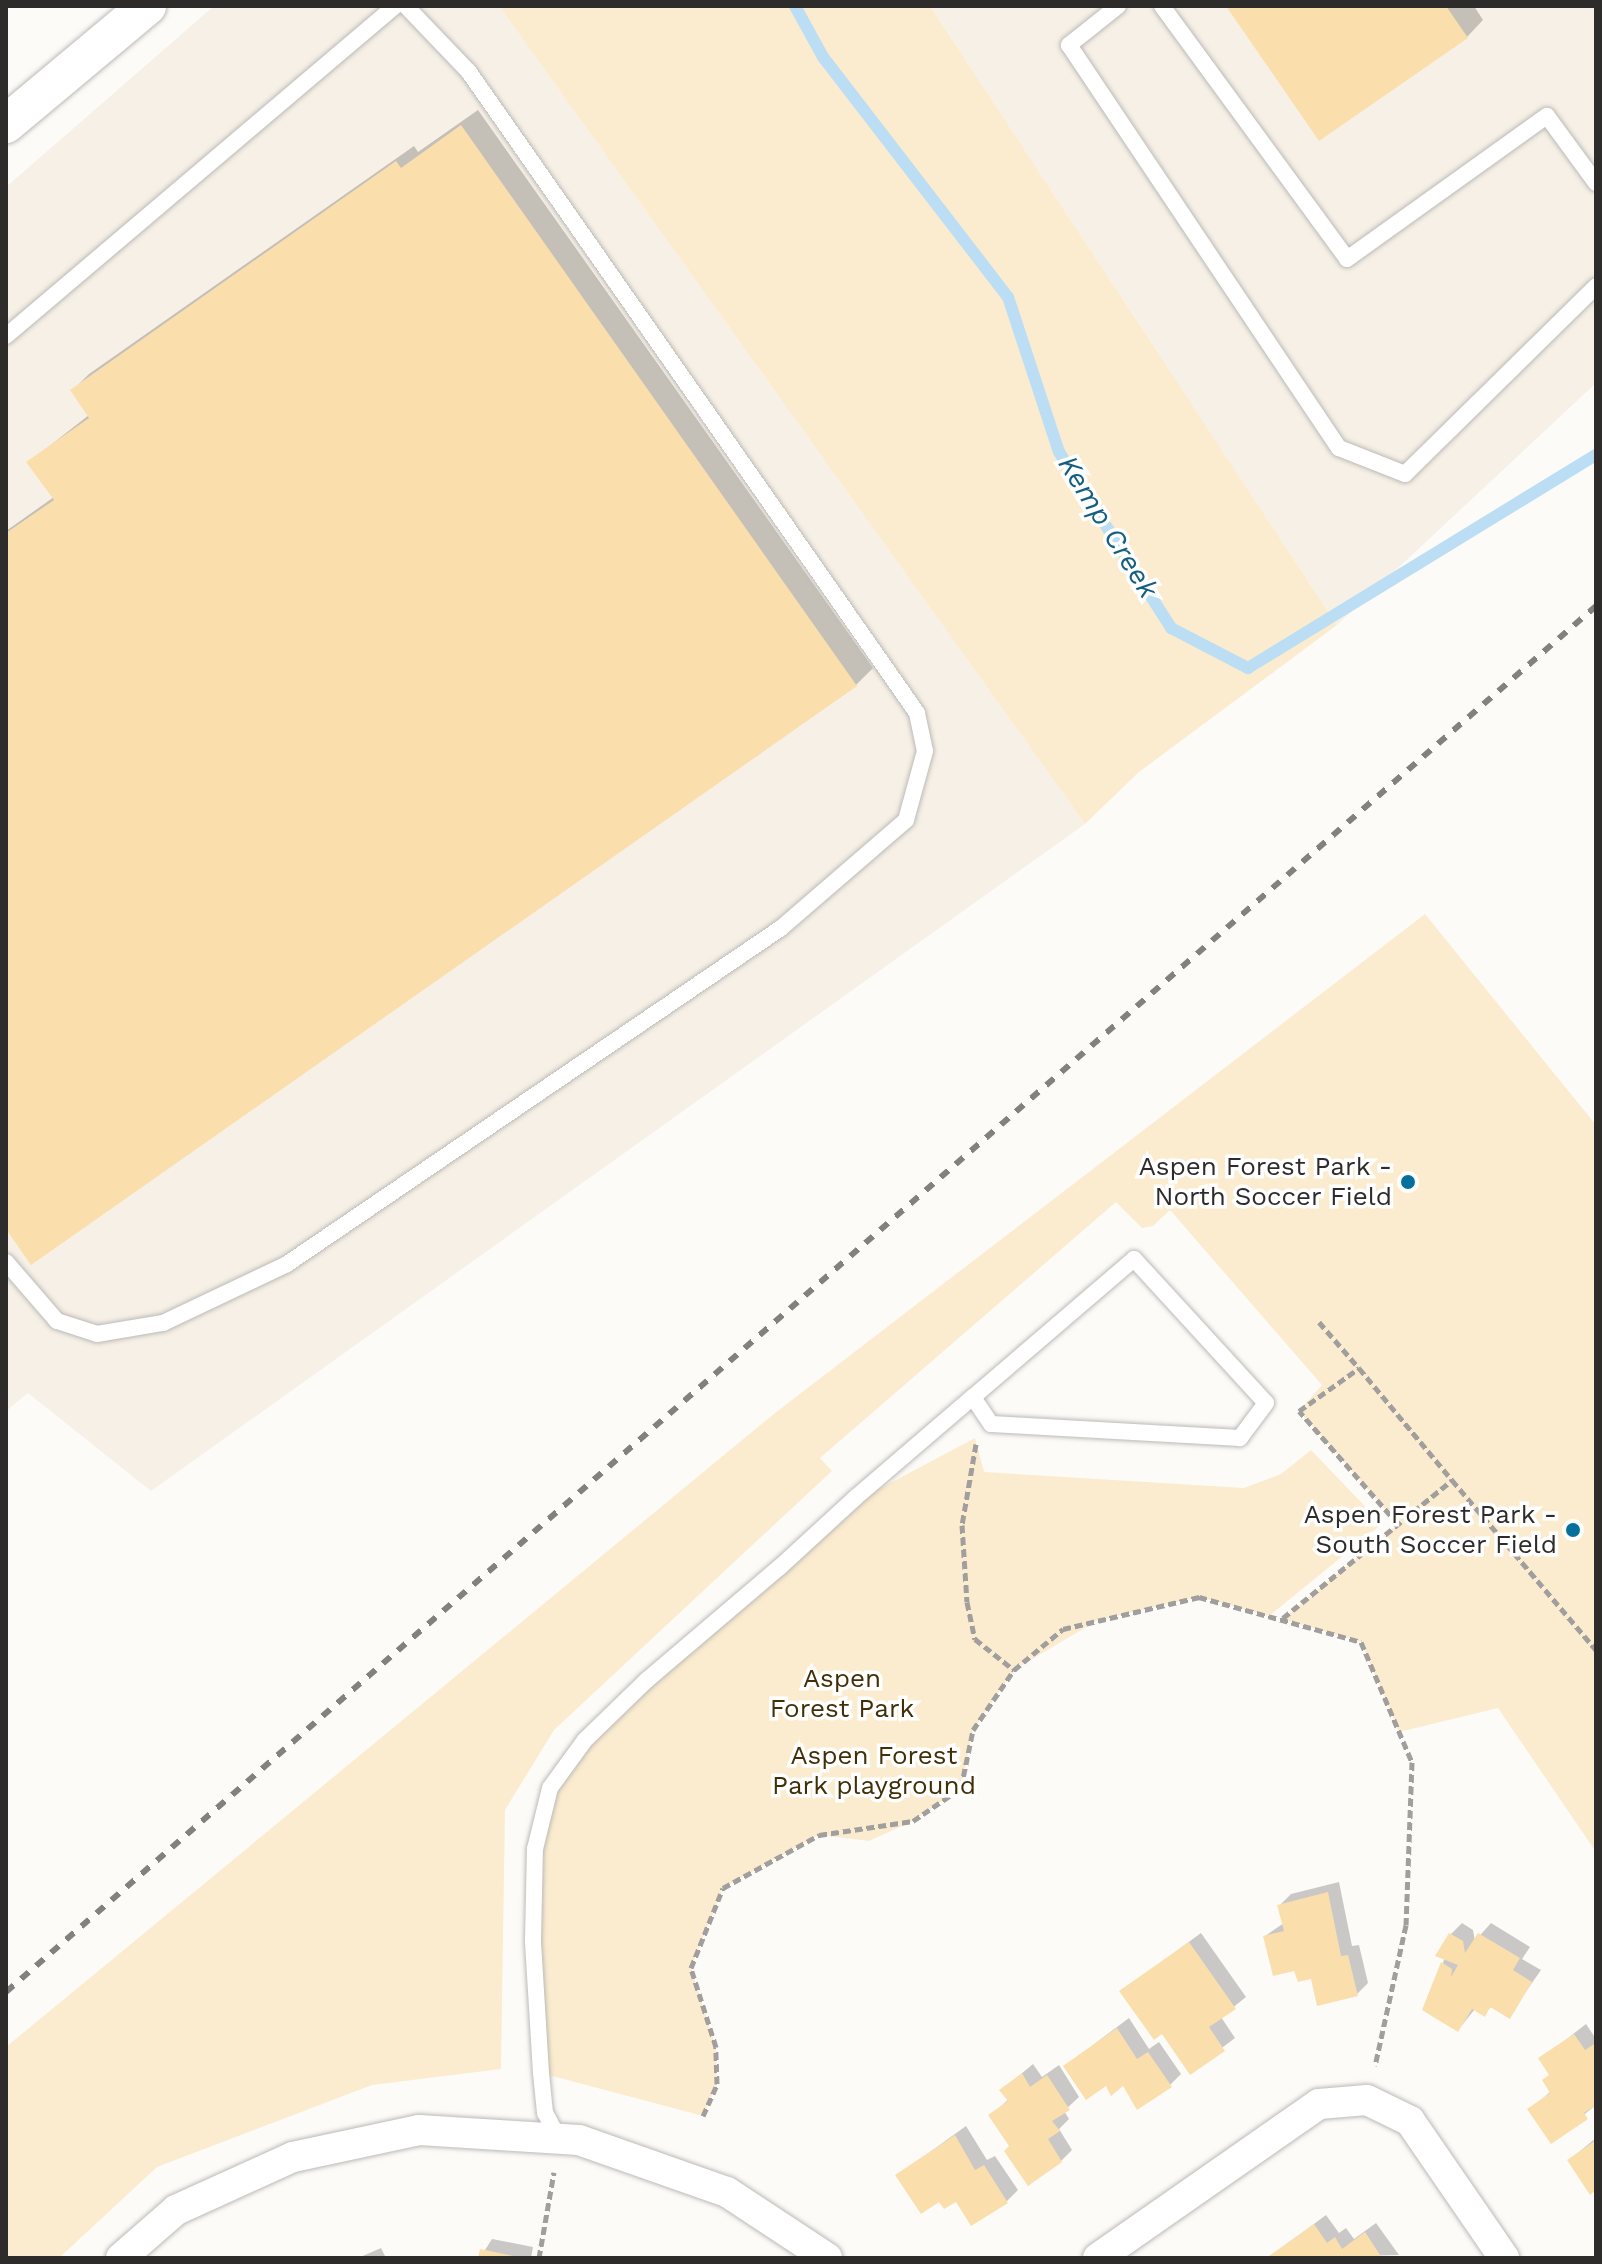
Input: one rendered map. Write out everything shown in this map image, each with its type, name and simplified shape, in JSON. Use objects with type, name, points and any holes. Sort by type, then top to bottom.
[{"type":"street","points":[[6,124],[147,6]]},
{"type":"street","points":[[1098,2258],[1319,2104],[1367,2100],[1410,2121],[1504,2258]]},
{"type":"street","points":[[121,2258],[176,2210],[293,2157],[419,2130],[579,2140],[727,2192],[827,2258]]},
{"type":"lane","points":[[6,336],[395,6]]},
{"type":"lane","points":[[6,1262],[57,1321],[97,1334],[163,1323],[287,1264],[781,928],[906,820],[925,751],[917,713],[469,72],[406,6]]},
{"type":"lane","points":[[1118,6],[1069,45],[1339,448],[1405,474],[1596,286]]},
{"type":"lane","points":[[1162,6],[1347,259],[1547,116],[1596,183]]},
{"type":"lane","points":[[559,2139],[545,2113],[533,1941],[535,1849],[550,1788],[585,1740],[647,1680],[973,1397],[1134,1259],[1266,1403],[1240,1438],[991,1424],[973,1397]]},
{"type":"path","points":[[1319,1322],[1596,1650]]},
{"type":"path","points":[[1359,1368],[1299,1411],[1398,1524]]},
{"type":"path","points":[[991,1424],[974,1448],[962,1525],[967,1602],[975,1639],[1014,1670]]},
{"type":"path","points":[[1282,1619],[1452,1480]]},
{"type":"path","points":[[703,2116],[717,2084],[716,2047],[691,1968],[723,1888],[819,1835],[913,1821],[961,1788],[973,1730],[1014,1670],[1063,1629],[1199,1597],[1361,1642],[1412,1762],[1406,1925],[1367,2100]]},
{"type":"path","points":[[539,2258],[559,2139]]},
{"type":"shaded area","points":[[214,6],[499,6],[1085,824],[151,1491],[28,1393],[6,1411],[6,187]]},
{"type":"shaded area","points":[[930,6],[1596,6],[1596,383],[1337,625]]},
{"type":"green space","points":[[499,6],[930,6],[1337,625],[1139,772],[1085,824]]},
{"type":"green space","points":[[1425,914],[1596,1125],[1596,1852],[1498,1708],[1399,1732],[1361,1642],[1282,1619],[1398,1524],[1299,1411],[1322,1385],[1170,1210],[1153,1226],[1142,1228],[1116,1202],[820,1458],[832,1471],[554,1730],[505,1810],[501,2069],[372,2085],[157,2167],[59,2258],[6,2258],[6,2047],[775,1413]]},
{"type":"green space","name":"Aspen Forest Park","points":[[975,1438],[984,1472],[1244,1488],[1281,1474],[1311,1450],[1382,1524],[1269,1616],[1199,1597],[1098,1620],[1014,1670],[973,1730],[961,1788],[913,1821],[869,1841],[819,1835],[723,1888],[691,1968],[716,2047],[717,2084],[703,2116],[541,2073],[535,1849],[550,1788],[585,1740],[864,1497]]},
{"type":"building","points":[[1226,6],[1446,6],[1468,38],[1319,141]]},
{"type":"building","points":[[461,125],[857,686],[31,1265],[6,1229],[6,533],[54,500],[26,462],[89,418],[70,390],[396,161],[401,168]]},
{"type":"building","points":[[1328,1892],[1341,1956],[1348,1955],[1358,1996],[1317,2006],[1311,1979],[1298,1982],[1294,1971],[1273,1976],[1263,1936],[1284,1931],[1277,1905]]},
{"type":"building","points":[[1449,1933],[1463,1941],[1465,1953],[1478,1933],[1520,1958],[1513,1970],[1532,1982],[1510,2019],[1490,2007],[1485,2017],[1472,2009],[1458,2032],[1422,2010],[1441,1962],[1452,1969],[1451,1977],[1458,1965],[1435,1956]]},
{"type":"building","points":[[1189,1942],[1236,2009],[1209,2027],[1225,2051],[1190,2075],[1162,2034],[1154,2040],[1119,1991]]},
{"type":"building","points":[[1117,2028],[1137,2059],[1148,2052],[1172,2087],[1137,2110],[1123,2086],[1111,2096],[1106,2086],[1086,2100],[1063,2066]]},
{"type":"building","points":[[1574,2034],[1585,2050],[1596,2043],[1596,2105],[1584,2113],[1588,2119],[1551,2144],[1527,2109],[1550,2093],[1542,2080],[1549,2075],[1538,2058]]},
{"type":"building","points":[[1022,2073],[1030,2087],[1047,2075],[1070,2110],[1052,2121],[1060,2131],[1048,2139],[1062,2162],[1028,2186],[1004,2151],[1009,2146],[988,2115],[1008,2101],[999,2090]]},
{"type":"building","points":[[955,2135],[975,2170],[984,2165],[1008,2203],[971,2226],[956,2202],[944,2209],[939,2202],[921,2214],[895,2175]]},
{"type":"building","points":[[1596,2140],[1596,2190],[1590,2195],[1567,2160]]},
{"type":"building","points":[[1314,2224],[1327,2243],[1335,2237],[1342,2249],[1365,2232],[1382,2258],[1266,2258]]},
{"type":"building","points":[[480,2249],[518,2257],[518,2258],[478,2258]]},
{"type":"waterway","name":"Kemp Creek","points":[[795,6],[823,57],[1008,297],[1059,452],[1171,628],[1248,668],[1596,455]]},
{"type":"railway","points":[[6,1992],[1596,606]]},
{"type":"place","name":"Aspen Forest Park - North Soccer Field","points":[[1408,1182]]},
{"type":"place","name":"Aspen Forest Park - South Soccer Field","points":[[1573,1530]]},
{"type":"park label","name":"Aspen Forest Park playground","points":[[874,1771]]}]
